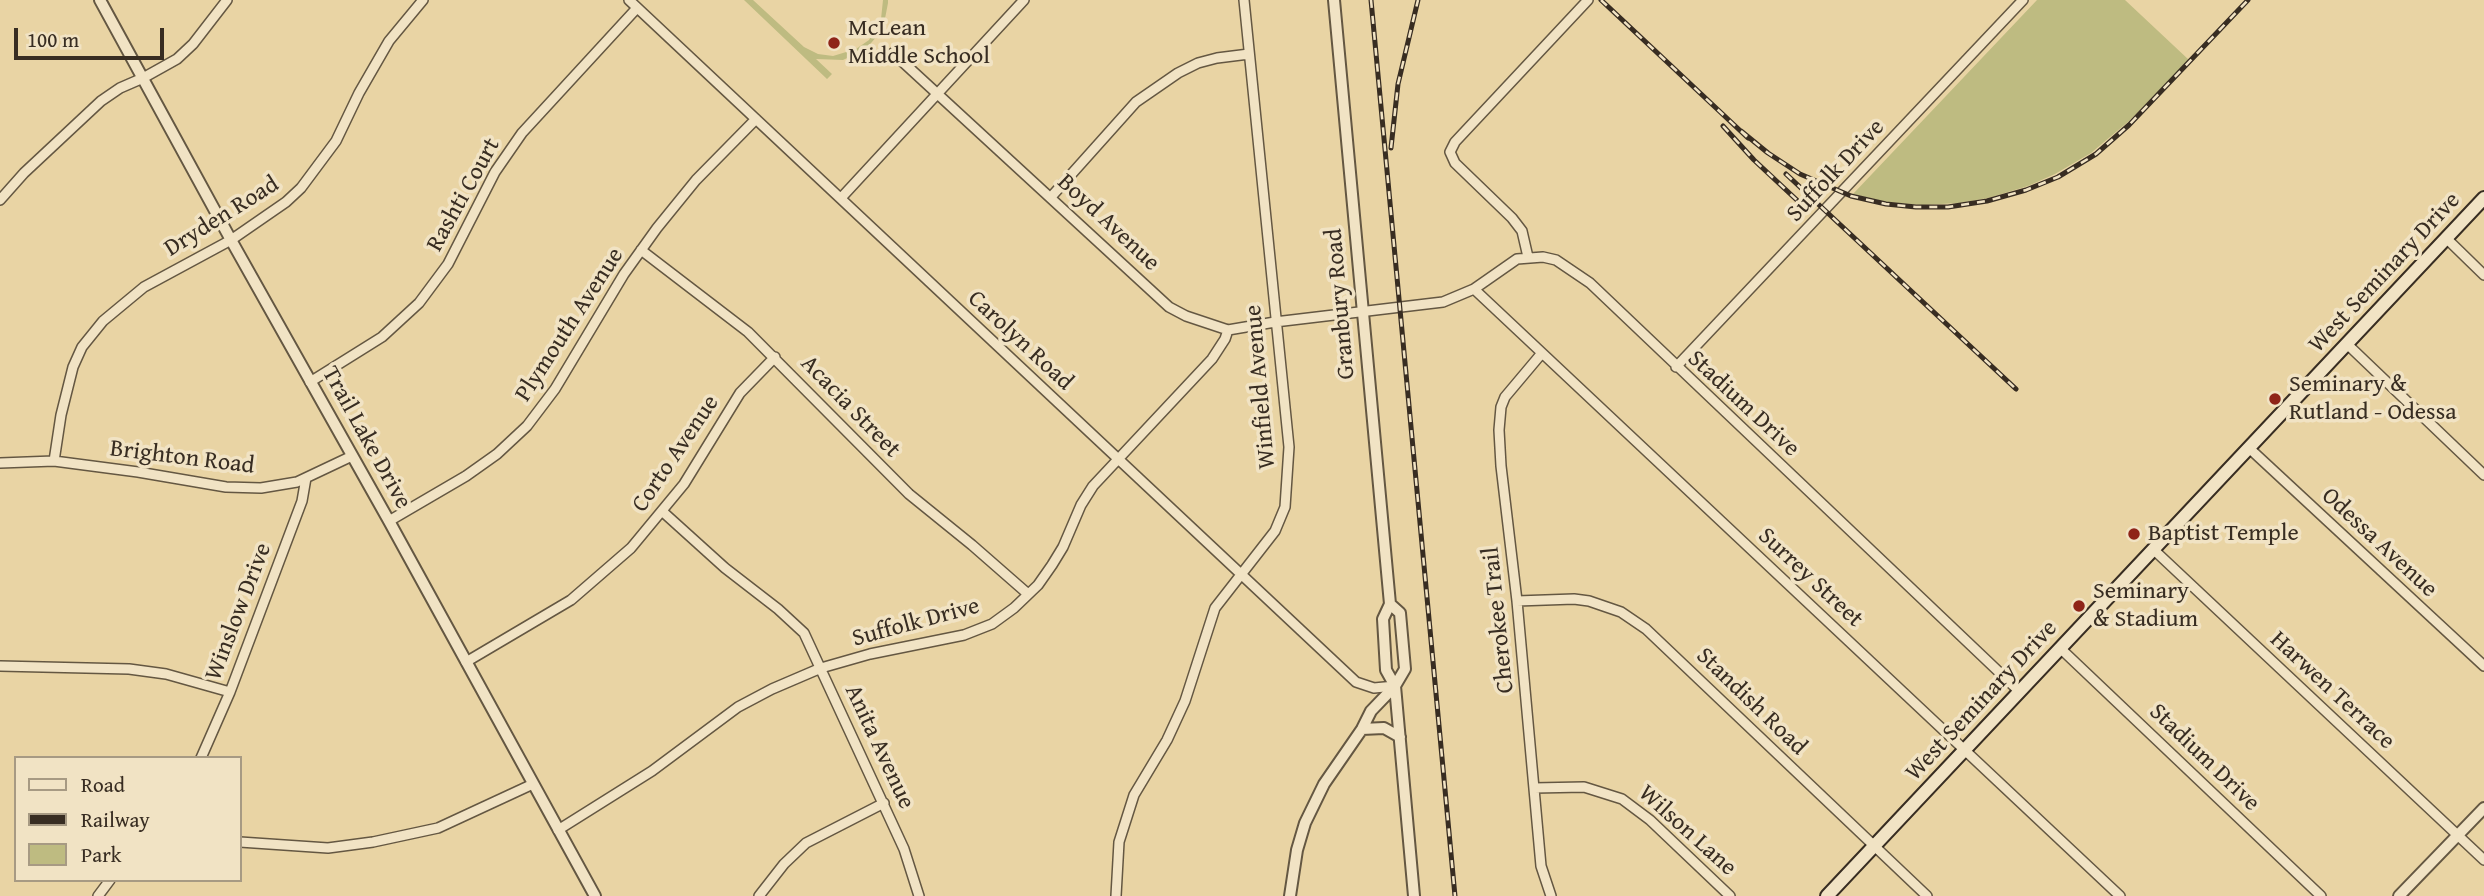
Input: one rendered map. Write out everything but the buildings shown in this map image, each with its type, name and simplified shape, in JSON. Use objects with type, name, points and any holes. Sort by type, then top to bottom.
[{"type":"main road","name":"West Seminary Drive","points":[[1828,896],[2484,198]]},
{"type":"street","name":"Trail Lake Drive","points":[[100,0],[595,896]]},
{"type":"street","points":[[0,200],[23,173],[101,101],[120,88],[143,79],[177,59],[227,0]]},
{"type":"street","name":"Dryden Road","points":[[54,461],[61,415],[73,367],[82,347],[103,321],[144,287],[231,240],[286,202],[316,171],[336,141],[359,93],[389,41],[423,0]]},
{"type":"street","name":"Carolyn Road","points":[[629,0],[1356,682],[1374,688],[1395,687]]},
{"type":"street","points":[[841,198],[1024,0]]},
{"type":"street","name":"Winfield Avenue","points":[[1116,896],[1119,842],[1134,795],[1167,740],[1185,701],[1215,608],[1275,531],[1285,507],[1289,447],[1244,0]]},
{"type":"street","name":"Granbury Road","points":[[1334,0],[1390,604],[1383,620],[1386,670],[1395,687],[1414,896]]},
{"type":"street","points":[[1275,322],[1443,302],[1474,289],[1517,259],[1528,257],[1522,231],[1455,163],[1450,152],[1455,142],[1588,0]]},
{"type":"street","name":"Suffolk Drive","points":[[1676,367],[2023,0]]},
{"type":"street","name":"Rashti Court","points":[[310,382],[382,337],[419,303],[448,264],[495,172],[522,133],[637,8]]},
{"type":"street","name":"Boyd Avenue","points":[[893,53],[1169,307],[1186,316],[1228,330],[1275,322]]},
{"type":"street","points":[[1051,197],[1136,102],[1178,73],[1198,63],[1249,54]]},
{"type":"street","name":"Plymouth Avenue","points":[[389,521],[466,477],[497,454],[527,426],[555,389],[641,250],[696,180],[756,119]]},
{"type":"street","points":[[2446,238],[2484,275]]},
{"type":"street","name":"Acacia Street","points":[[641,250],[719,308],[775,357],[909,494],[1028,594]]},
{"type":"street","name":"Stadium Drive","points":[[1528,257],[1556,260],[1590,283],[2020,692]]},
{"type":"street","name":"Surrey Street","points":[[1474,289],[2120,896]]},
{"type":"street","name":"Suffolk Drive","points":[[558,830],[652,771],[738,707],[772,689],[821,668],[870,654],[964,635],[992,624],[1028,594],[1052,565],[1093,486],[1212,359],[1228,330]]},
{"type":"street","points":[[2347,344],[2484,475]]},
{"type":"street","name":"Cherokee Trail","points":[[1542,353],[1505,397],[1501,407],[1499,430],[1541,866],[1551,896]]},
{"type":"street","name":"Corto Avenue","points":[[466,662],[571,600],[612,567],[663,512],[684,484],[740,393],[775,357]]},
{"type":"street","name":"Odessa Avenue","points":[[2249,448],[2484,666]]},
{"type":"street","name":"Brighton Road","points":[[0,463],[54,461],[226,487],[261,488],[287,485],[352,456]]},
{"type":"street","name":"Winslow Drive","points":[[202,756],[230,692],[302,501],[306,478]]},
{"type":"street","name":"Anita Avenue","points":[[663,512],[725,568],[778,608],[804,633],[884,803],[904,849],[919,896]]},
{"type":"street","name":"Harwen Terrace","points":[[2154,550],[2484,860]]},
{"type":"street","name":"Standish Road","points":[[1517,601],[1574,598],[1589,601],[1622,612],[1646,629],[1927,896]]},
{"type":"street","name":"Granbury Road","points":[[1390,604],[1400,613],[1405,669],[1395,687]]},
{"type":"street","name":"Stadium Drive","points":[[2060,648],[2321,896]]},
{"type":"street","points":[[0,666],[129,669],[166,674],[230,692]]},
{"type":"street","points":[[1290,896],[1297,850],[1305,823],[1324,784],[1362,729],[1371,711],[1395,687]]},
{"type":"street","points":[[1362,729],[1384,728],[1400,737]]},
{"type":"street","points":[[242,842],[328,848],[373,842],[438,828],[533,784]]},
{"type":"street","name":"Wilson Lane","points":[[1534,788],[1584,787],[1622,799],[1650,820],[1730,896]]},
{"type":"street","points":[[759,896],[784,864],[806,843],[884,803]]},
{"type":"street","points":[[2399,896],[2484,808]]},
{"type":"green space","points":[[744,0],[753,0],[804,47],[818,54],[833,56],[856,49],[869,40],[881,19],[883,0],[888,0],[888,3],[883,29],[866,49],[843,60],[816,59],[832,74],[827,79]]},
{"type":"green space","points":[[2037,0],[2125,0],[2189,60],[2129,121],[2091,153],[2028,186],[1988,198],[1922,205],[1887,202],[1853,194]]},
{"type":"railway","points":[[1371,0],[1455,896]]},
{"type":"railway","points":[[1391,148],[1398,84],[1418,0]]},
{"type":"railway","points":[[1601,0],[1748,138]]},
{"type":"railway","points":[[1741,131],[1800,174],[1851,196],[1916,207],[1948,207],[1987,201],[2058,177],[2096,154],[2129,125],[2248,0]]},
{"type":"railway","points":[[1723,126],[1754,160],[1800,203]]},
{"type":"railway","points":[[1786,174],[2016,389]]},
{"type":"place","name":"McLean Middle School","points":[[834,43]]},
{"type":"place","name":"Seminary & Rutland - Odessa","points":[[2275,399]]},
{"type":"place","name":"Baptist Temple","points":[[2134,534]]},
{"type":"place","name":"Seminary & Stadium","points":[[2079,606]]}]
